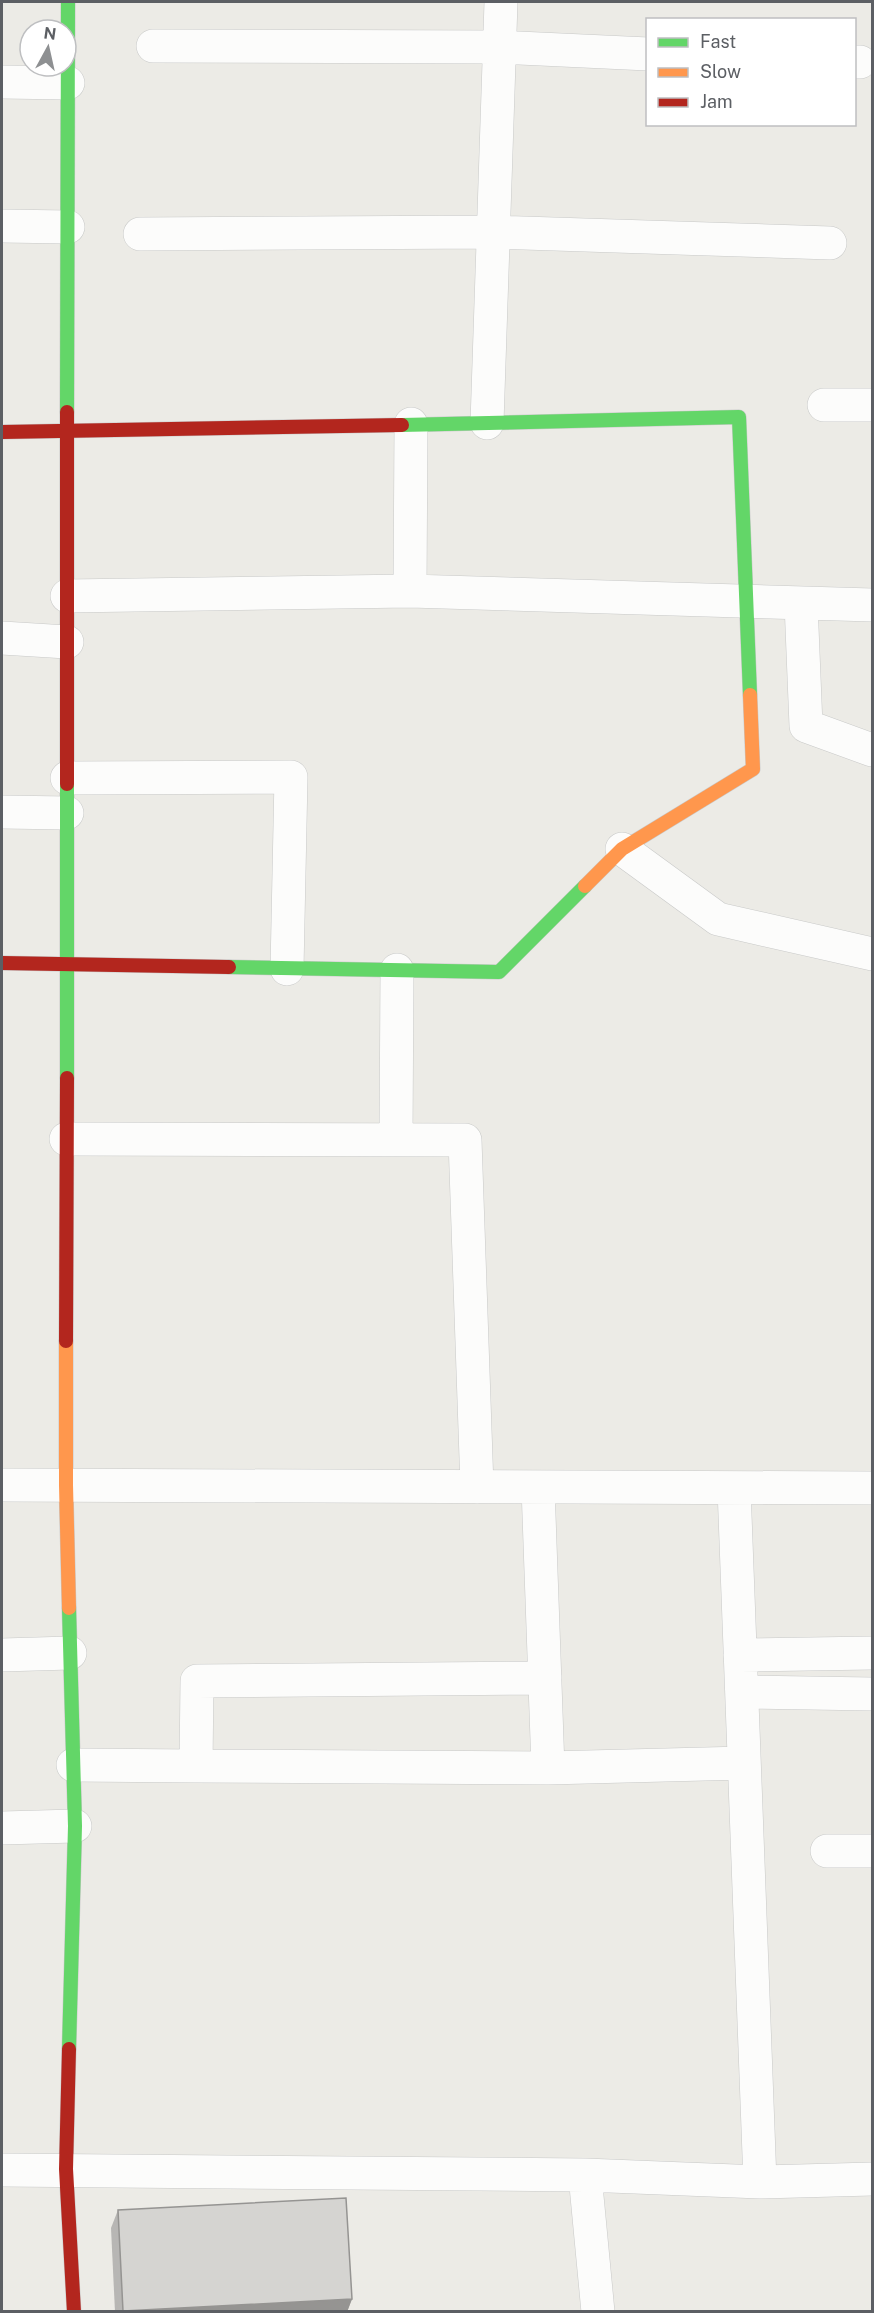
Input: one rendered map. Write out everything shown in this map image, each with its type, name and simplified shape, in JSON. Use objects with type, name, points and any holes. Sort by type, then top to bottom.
[{"type":"street","points":[[68,2],[66,1485],[75,1826],[66,2169],[74,2312]]},
{"type":"street","points":[[487,423],[501,2]]},
{"type":"street","points":[[153,46],[499,48],[646,54]]},
{"type":"street","points":[[2,82],[68,83]]},
{"type":"street","points":[[2,226],[68,227]]},
{"type":"street","points":[[140,234],[493,232],[830,243]]},
{"type":"street","points":[[824,405],[873,405]]},
{"type":"street","points":[[2,432],[739,417],[753,769],[622,849],[500,972],[67,966],[2,963]]},
{"type":"street","points":[[410,591],[411,424]]},
{"type":"street","points":[[67,596],[410,591],[873,605]]},
{"type":"street","points":[[801,603],[806,726],[873,750]]},
{"type":"street","points":[[2,638],[67,642]]},
{"type":"street","points":[[67,778],[291,777],[287,969]]},
{"type":"street","points":[[2,812],[67,813]]},
{"type":"street","points":[[622,849],[718,919],[873,954]]},
{"type":"street","points":[[396,1140],[397,970]]},
{"type":"street","points":[[66,1140],[465,1140],[477,1487]]},
{"type":"street","points":[[2,1485],[873,1488]]},
{"type":"street","points":[[538,1487],[548,1767]]},
{"type":"street","points":[[734,1488],[760,2182]]},
{"type":"street","points":[[2,1655],[70,1653]]},
{"type":"street","points":[[740,1655],[873,1653]]},
{"type":"street","points":[[196,1766],[197,1681],[544,1678]]},
{"type":"street","points":[[742,1692],[873,1694]]},
{"type":"street","points":[[73,1765],[548,1767],[744,1763]]},
{"type":"street","points":[[2,1828],[75,1826]]},
{"type":"street","points":[[827,1851],[873,1851]]},
{"type":"street","points":[[2,2170],[585,2175],[760,2182],[873,2179]]},
{"type":"street","points":[[585,2175],[598,2312]]},
{"type":"building","points":[[346,2198],[352,2299],[123,2311],[118,2210]]},
{"type":"traffic: fast","points":[[67,412],[68,2]]},
{"type":"traffic: fast","points":[[402,425],[739,417],[750,695]]},
{"type":"traffic: fast","points":[[67,784],[67,1078]]},
{"type":"traffic: fast","points":[[229,967],[499,972],[585,886]]},
{"type":"traffic: fast","points":[[69,1608],[75,1826],[69,2049]]},
{"type":"traffic: slow","points":[[585,886],[622,849],[753,769],[750,695]]},
{"type":"traffic: slow","points":[[66,1341],[69,1608]]},
{"type":"traffic: jam","points":[[67,412],[67,784]]},
{"type":"traffic: jam","points":[[2,432],[402,425]]},
{"type":"traffic: jam","points":[[2,963],[229,967]]},
{"type":"traffic: jam","points":[[66,1341],[67,1078]]},
{"type":"traffic: jam","points":[[69,2049],[66,2169],[74,2312]]}]
